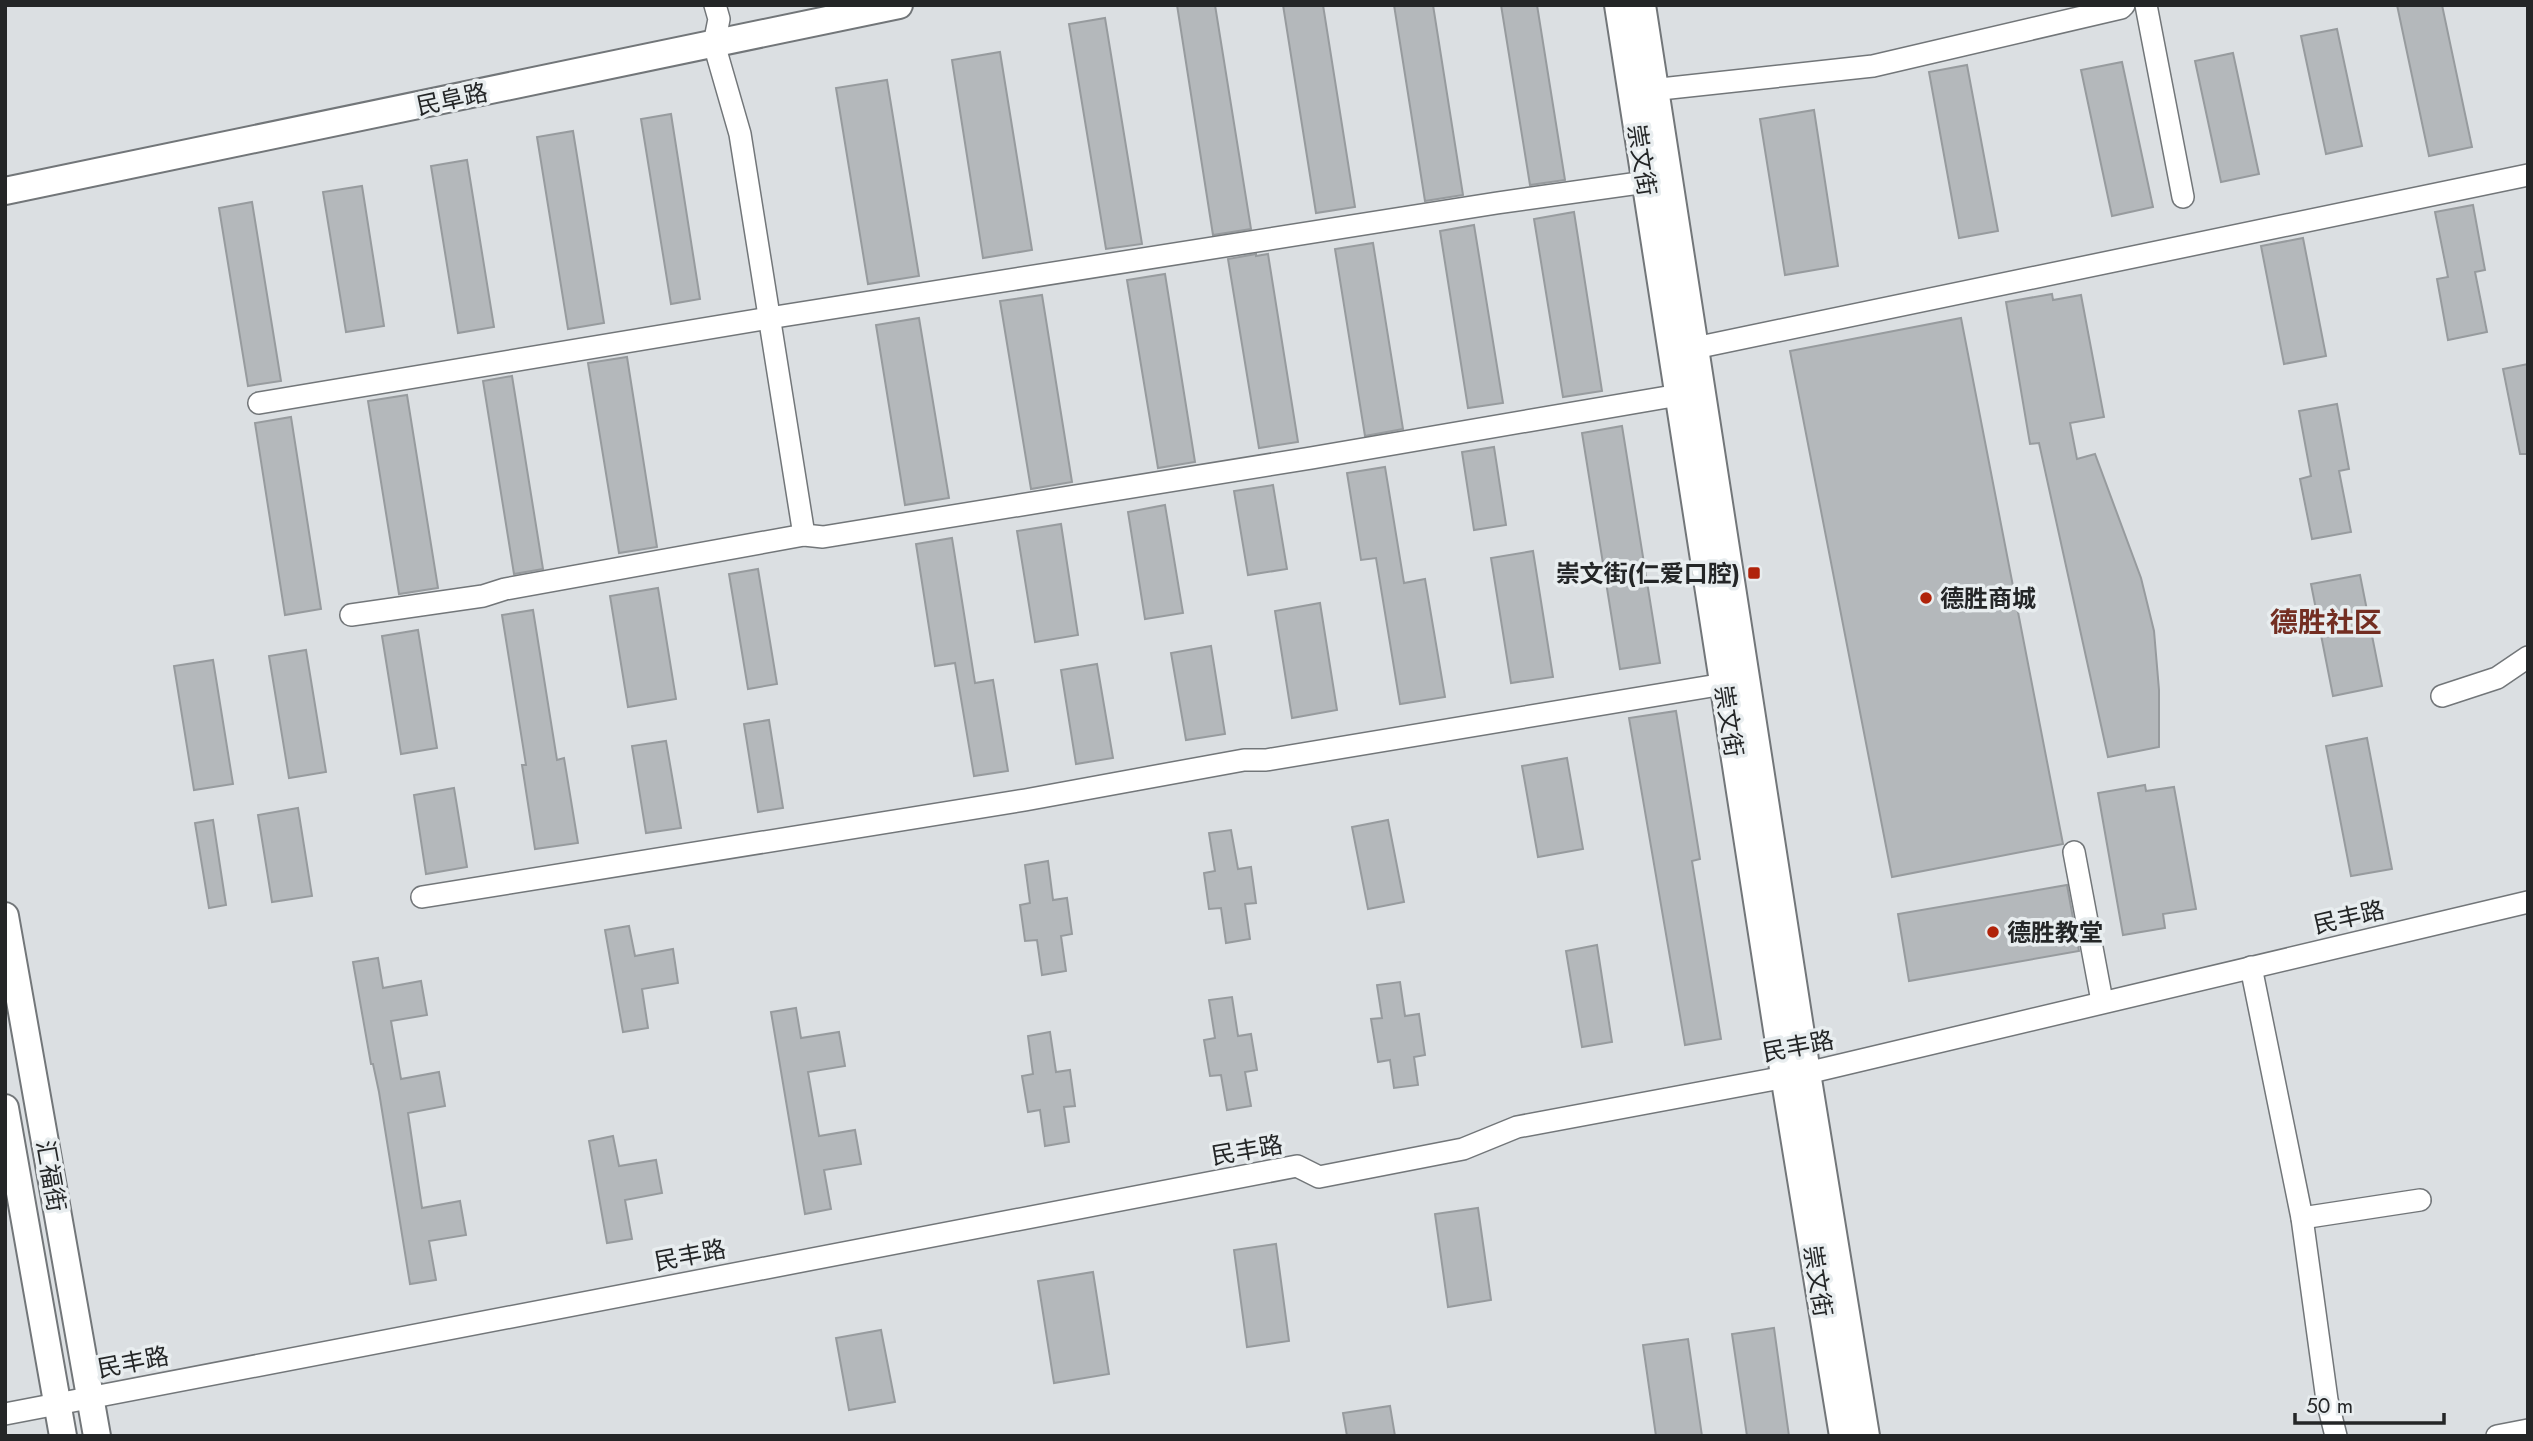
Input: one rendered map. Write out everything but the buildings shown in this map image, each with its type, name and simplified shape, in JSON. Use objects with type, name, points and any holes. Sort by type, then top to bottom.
[{"type":"street","points":[[715,5],[719,19],[714,44],[740,134],[804,535]]},
{"type":"street","name":"民阜路","points":[[5,191],[899,5]]},
{"type":"street","name":"崇文街","points":[[1618,5],[1643,91],[1695,348],[1796,1074],[1843,1436]]},
{"type":"street","name":"崇文街","points":[[1642,5],[1646,182],[1724,684],[1866,1436]]},
{"type":"street","points":[[1643,91],[1873,66],[2121,8],[2124,5]]},
{"type":"street","points":[[2146,5],[2183,197]]},
{"type":"street","points":[[1695,348],[2528,175]]},
{"type":"street","points":[[259,403],[769,318],[1646,182]]},
{"type":"street","points":[[351,615],[483,596],[505,589],[804,535],[823,537],[1005,509],[1679,395]]},
{"type":"street","points":[[2442,696],[2497,678],[2528,657]]},
{"type":"street","points":[[422,897],[1025,800],[1244,760],[1266,760],[1724,684]]},
{"type":"street","points":[[2074,852],[2102,1001]]},
{"type":"street","name":"民丰路","points":[[5,1414],[1297,1166],[1319,1177],[1463,1149],[1517,1127],[1796,1074],[2528,902]]},
{"type":"street","name":"汇福街","points":[[5,916],[97,1436]]},
{"type":"street","points":[[2250,967],[2302,1218],[2328,1400],[2336,1436]]},
{"type":"street","name":"汇福街","points":[[5,1108],[62,1436]]},
{"type":"street","points":[[2302,1218],[2420,1200]]},
{"type":"street","points":[[2497,1436],[2528,1430]]},
{"type":"place","name":"崇文街(仁爱口腔)","points":[[1754,573]]},
{"type":"place","name":"德胜商城","points":[[1926,598]]},
{"type":"place","name":"德胜教堂","points":[[1993,932]]},
{"type":"district","name":"德胜社区","points":[[2326,622]]}]
